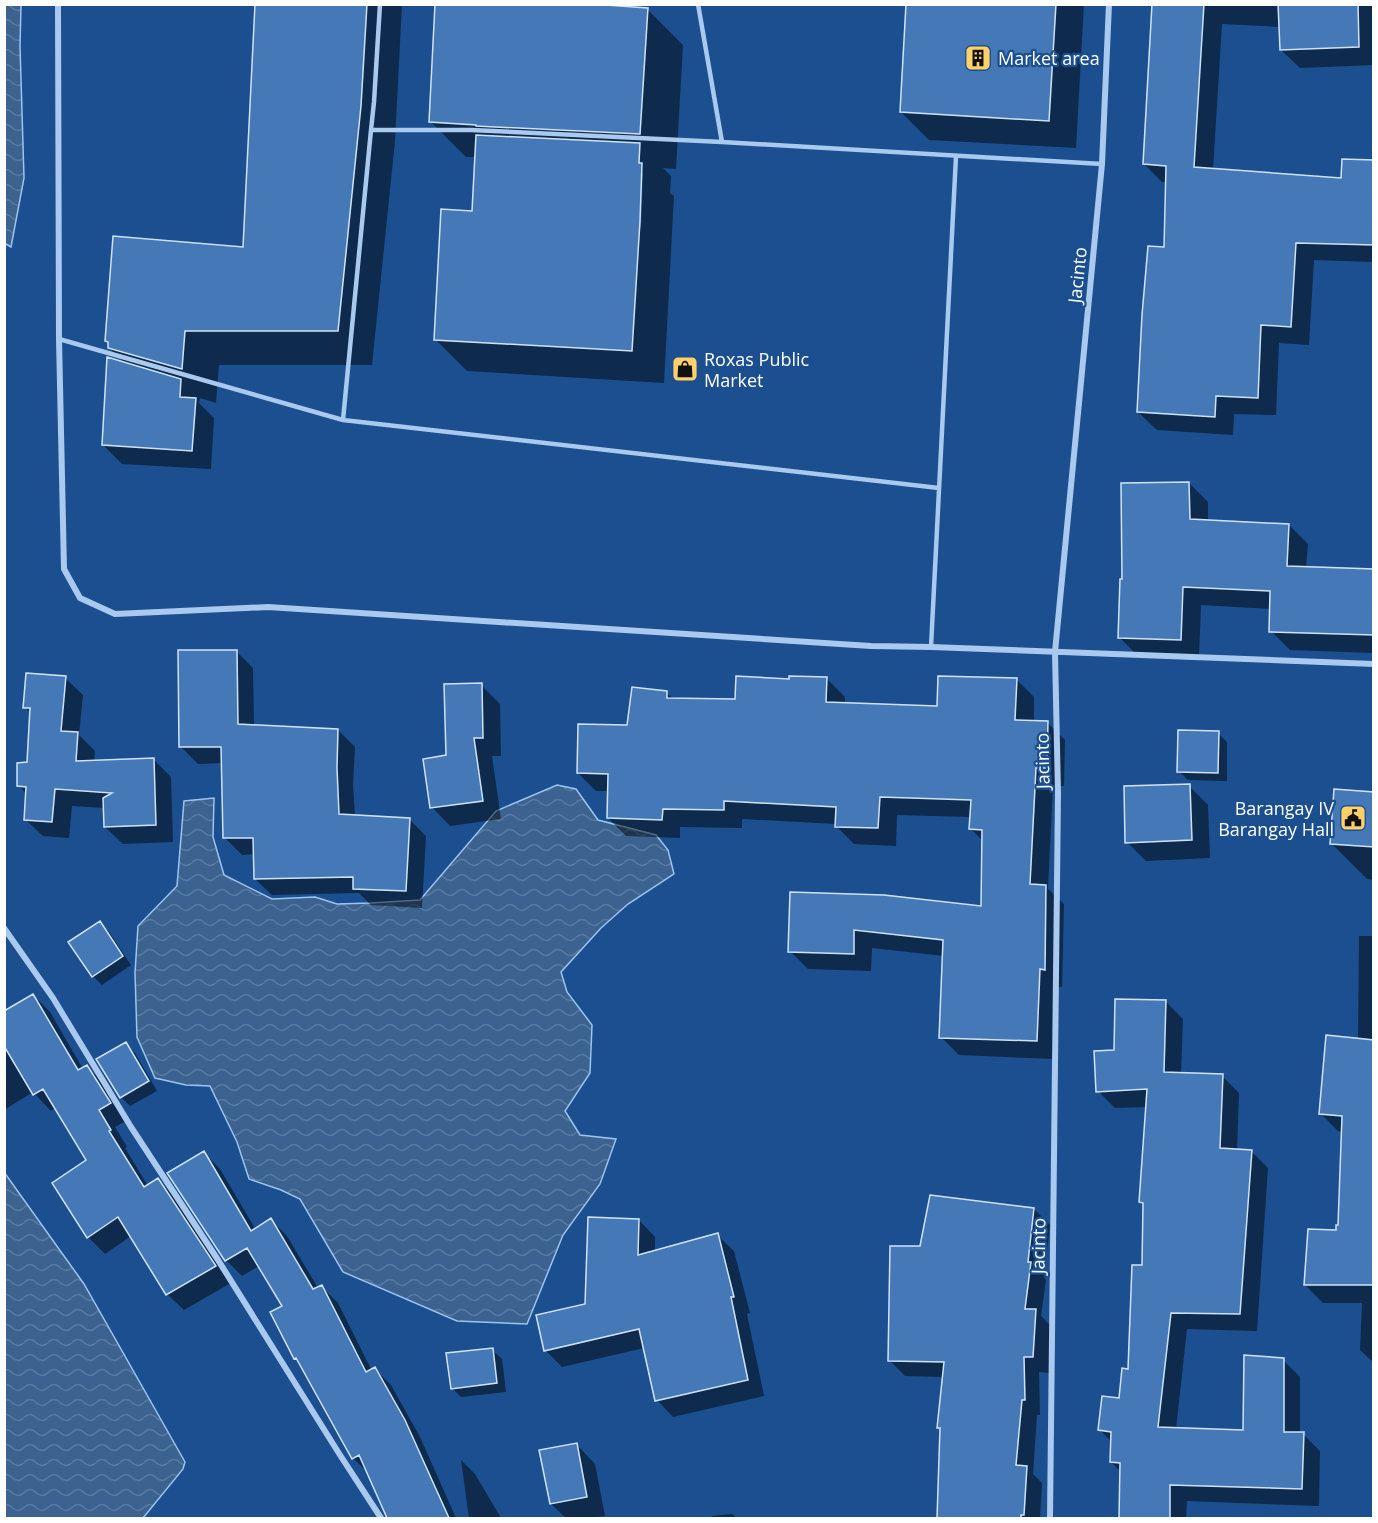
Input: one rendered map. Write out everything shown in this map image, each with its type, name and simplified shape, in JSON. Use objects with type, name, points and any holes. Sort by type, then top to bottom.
[{"type":"street","points":[[58,4],[59,339],[64,569],[80,598],[115,614],[268,607],[871,646],[1374,664]]},
{"type":"street","name":"Jacinto","points":[[1050,1518],[1058,805],[1055,652],[1102,164],[1109,4]]},
{"type":"street","points":[[4,928],[53,999],[131,1128],[218,1260],[381,1518]]},
{"type":"lane","points":[[343,420],[375,91],[380,4]]},
{"type":"lane","points":[[698,4],[722,142]]},
{"type":"lane","points":[[371,130],[471,130],[1102,164]]},
{"type":"lane","points":[[930,647],[956,156]]},
{"type":"lane","points":[[59,339],[343,420],[939,488]]},
{"type":"water","points":[[4,5],[21,5],[24,178],[11,247],[4,243]]},
{"type":"water","points":[[557,785],[576,789],[598,820],[656,835],[668,850],[674,874],[628,904],[601,928],[561,972],[567,992],[592,1025],[590,1073],[565,1111],[580,1135],[616,1139],[600,1184],[563,1235],[527,1324],[457,1321],[343,1272],[300,1199],[249,1179],[237,1142],[210,1086],[186,1085],[155,1078],[137,1037],[135,973],[138,926],[177,886],[184,801],[214,798],[213,837],[224,875],[272,899],[315,897],[337,904],[371,903],[420,900],[496,811]]},
{"type":"water","points":[[4,1172],[84,1284],[185,1462],[183,1469],[143,1518],[5,1518]]},
{"type":"building","points":[[255,4],[367,4],[361,106],[338,331],[185,331],[182,369],[108,348],[108,342],[105,341],[113,236],[243,247]]},
{"type":"building","points":[[435,4],[591,4],[648,8],[640,134],[429,122]]},
{"type":"building","name":"Market area","points":[[906,4],[1056,4],[1049,121],[900,112]]},
{"type":"building","points":[[1152,4],[1204,4],[1194,167],[1341,178],[1342,159],[1374,160],[1374,245],[1296,243],[1291,327],[1261,325],[1258,398],[1216,396],[1215,417],[1137,412],[1148,246],[1164,247],[1166,166],[1143,164]]},
{"type":"building","points":[[1278,4],[1358,4],[1359,47],[1280,50]]},
{"type":"building","points":[[476,135],[640,143],[639,163],[642,163],[640,221],[632,351],[434,340],[441,209],[472,211]]},
{"type":"building","points":[[107,357],[181,379],[180,397],[196,398],[192,451],[102,445]]},
{"type":"building","points":[[1189,482],[1190,519],[1289,524],[1287,566],[1374,569],[1374,635],[1269,632],[1270,591],[1183,587],[1181,640],[1118,638],[1120,579],[1122,579],[1121,483]]},
{"type":"building","points":[[178,650],[237,650],[238,724],[338,729],[339,814],[410,818],[406,891],[353,889],[353,877],[254,879],[253,838],[223,838],[221,747],[179,747]]},
{"type":"building","points":[[26,673],[66,676],[61,731],[78,732],[76,761],[154,758],[156,825],[104,827],[103,798],[112,793],[55,789],[52,822],[24,820],[26,787],[17,786],[17,763],[27,762],[30,708],[23,708]]},
{"type":"building","points":[[736,676],[789,679],[789,676],[827,677],[826,702],[937,706],[938,676],[1017,678],[1015,720],[1048,721],[1047,768],[1036,768],[1030,884],[1046,885],[1045,970],[1040,969],[1037,1041],[939,1038],[943,940],[854,930],[854,954],[788,952],[790,892],[884,895],[981,906],[982,830],[969,829],[971,800],[880,797],[878,828],[835,827],[836,807],[724,801],[724,810],[663,809],[662,820],[607,818],[608,774],[577,773],[578,724],[627,725],[632,687],[667,691],[667,698],[735,699]]},
{"type":"building","points":[[482,683],[483,738],[474,738],[483,801],[430,808],[423,759],[446,755],[444,684]]},
{"type":"building","points":[[1178,730],[1219,731],[1218,773],[1177,772]]},
{"type":"building","points":[[1190,784],[1192,840],[1125,843],[1124,786]]},
{"type":"building","name":"Barangay IV Barangay Hall","points":[[1334,789],[1374,792],[1374,847],[1330,844]]},
{"type":"building","points":[[100,921],[123,956],[92,977],[68,942]]},
{"type":"building","points":[[33,994],[78,1070],[87,1065],[111,1103],[99,1110],[111,1130],[109,1131],[144,1187],[158,1178],[216,1266],[166,1295],[118,1217],[87,1238],[52,1183],[86,1160],[43,1089],[33,1095],[4,1046],[4,1011]]},
{"type":"building","points":[[1115,999],[1166,1000],[1164,1072],[1223,1074],[1220,1148],[1252,1150],[1240,1314],[1171,1313],[1158,1427],[1243,1430],[1244,1355],[1284,1358],[1284,1432],[1304,1432],[1302,1489],[1170,1485],[1170,1518],[1119,1518],[1120,1463],[1110,1462],[1111,1432],[1098,1430],[1102,1396],[1119,1398],[1122,1368],[1128,1369],[1132,1265],[1142,1265],[1143,1203],[1139,1202],[1147,1089],[1096,1092],[1094,1051],[1114,1050]]},
{"type":"building","points":[[1326,1035],[1374,1040],[1374,1285],[1304,1285],[1308,1229],[1336,1230],[1336,1225],[1338,1225],[1342,1116],[1319,1114]]},
{"type":"building","points":[[126,1042],[149,1081],[120,1098],[96,1059]]},
{"type":"building","points":[[204,1151],[251,1231],[271,1218],[313,1289],[322,1285],[366,1372],[375,1367],[405,1420],[449,1518],[387,1518],[359,1455],[352,1459],[296,1358],[294,1359],[270,1312],[282,1306],[247,1248],[225,1261],[167,1173]]},
{"type":"building","points":[[930,1195],[1034,1208],[1028,1262],[1031,1262],[1025,1309],[1036,1309],[1033,1357],[1024,1357],[1025,1400],[1022,1400],[1016,1465],[1027,1466],[1024,1515],[1021,1515],[1021,1518],[937,1518],[940,1428],[937,1428],[944,1362],[888,1361],[890,1246],[920,1246]]},
{"type":"building","points":[[588,1217],[639,1219],[638,1255],[718,1233],[734,1297],[731,1297],[748,1380],[655,1401],[639,1329],[544,1351],[536,1315],[585,1304]]},
{"type":"building","points":[[493,1348],[497,1383],[451,1389],[446,1353]]},
{"type":"building","points":[[577,1443],[587,1497],[550,1504],[539,1450]]},
{"type":"place","name":"Market area","points":[[978,58]]},
{"type":"place","name":"Roxas Public Market","points":[[685,369]]},
{"type":"place","name":"Barangay IV Barangay Hall","points":[[1353,818]]}]
